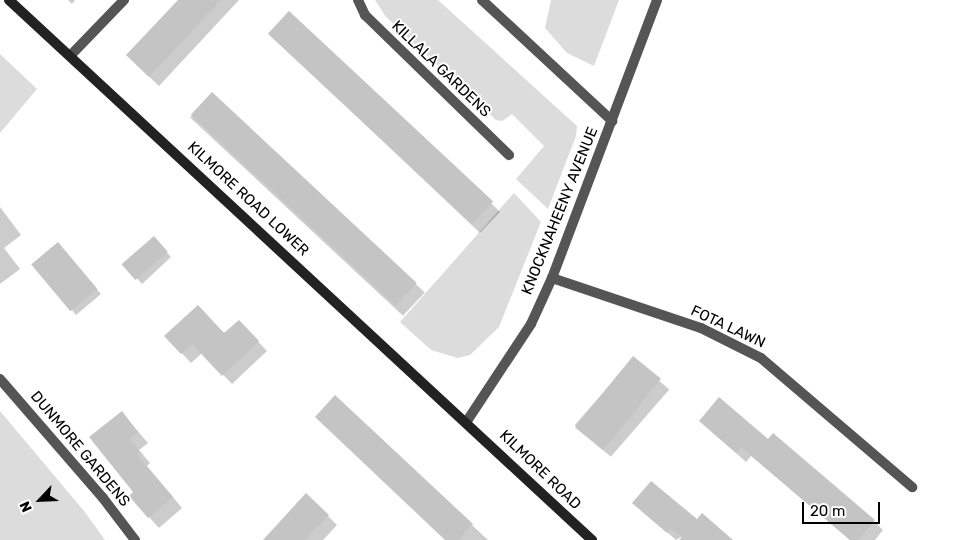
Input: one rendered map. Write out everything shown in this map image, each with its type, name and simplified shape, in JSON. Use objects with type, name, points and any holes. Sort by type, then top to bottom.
[{"type":"street","name":"KILMORE ROAD LOWER","points":[[9,0],[467,421]]},
{"type":"street","points":[[70,56],[124,0]]},
{"type":"street","name":"KILLALA GARDENS","points":[[358,0],[365,15],[509,155]]},
{"type":"street","points":[[482,0],[612,121]]},
{"type":"street","name":"KNOCKNAHEENY AVENUE","points":[[467,421],[530,324],[552,278],[657,0]]},
{"type":"street","name":"FOTA LAWN","points":[[552,278],[701,328],[761,358],[912,487]]},
{"type":"street","name":"DUNMORE GARDENS","points":[[0,379],[103,498],[135,540]]},
{"type":"street","name":"KILMORE ROAD","points":[[467,421],[592,540]]},
{"type":"shaded area","points":[[375,0],[438,0],[577,126],[576,136],[548,209],[516,179],[544,146],[512,114],[502,121],[496,120],[386,17]]},
{"type":"shaded area","points":[[551,0],[619,0],[594,66],[567,53],[545,28]]},
{"type":"shaded area","points":[[0,54],[37,89],[0,133]]},
{"type":"shaded area","points":[[514,193],[541,222],[499,327],[470,355],[458,358],[431,350],[400,322]]},
{"type":"shaded area","points":[[0,411],[84,511],[105,540],[0,540]]},
{"type":"building","points":[[178,0],[221,0],[149,77],[126,55]]},
{"type":"building","points":[[289,11],[493,201],[472,224],[268,34]]},
{"type":"building","points":[[212,92],[417,283],[396,306],[191,115]]},
{"type":"building","points":[[154,236],[168,252],[135,280],[122,264]]},
{"type":"building","points":[[58,242],[97,289],[70,311],[31,264]]},
{"type":"building","points":[[198,305],[224,333],[239,320],[259,341],[222,376],[192,344],[181,354],[164,336]]},
{"type":"building","points":[[633,356],[661,379],[603,450],[575,427]]},
{"type":"building","points":[[335,395],[473,524],[458,540],[445,540],[315,417]]},
{"type":"building","points":[[719,397],[768,439],[773,433],[875,520],[858,540],[850,540],[741,447],[736,453],[699,421]]},
{"type":"building","points":[[122,411],[138,432],[129,439],[140,452],[137,455],[173,497],[148,518],[129,496],[133,492],[89,437]]},
{"type":"building","points":[[651,481],[697,519],[702,513],[733,540],[679,540],[682,537],[671,529],[667,533],[632,503]]},
{"type":"building","points":[[306,493],[329,515],[305,540],[263,540]]}]
